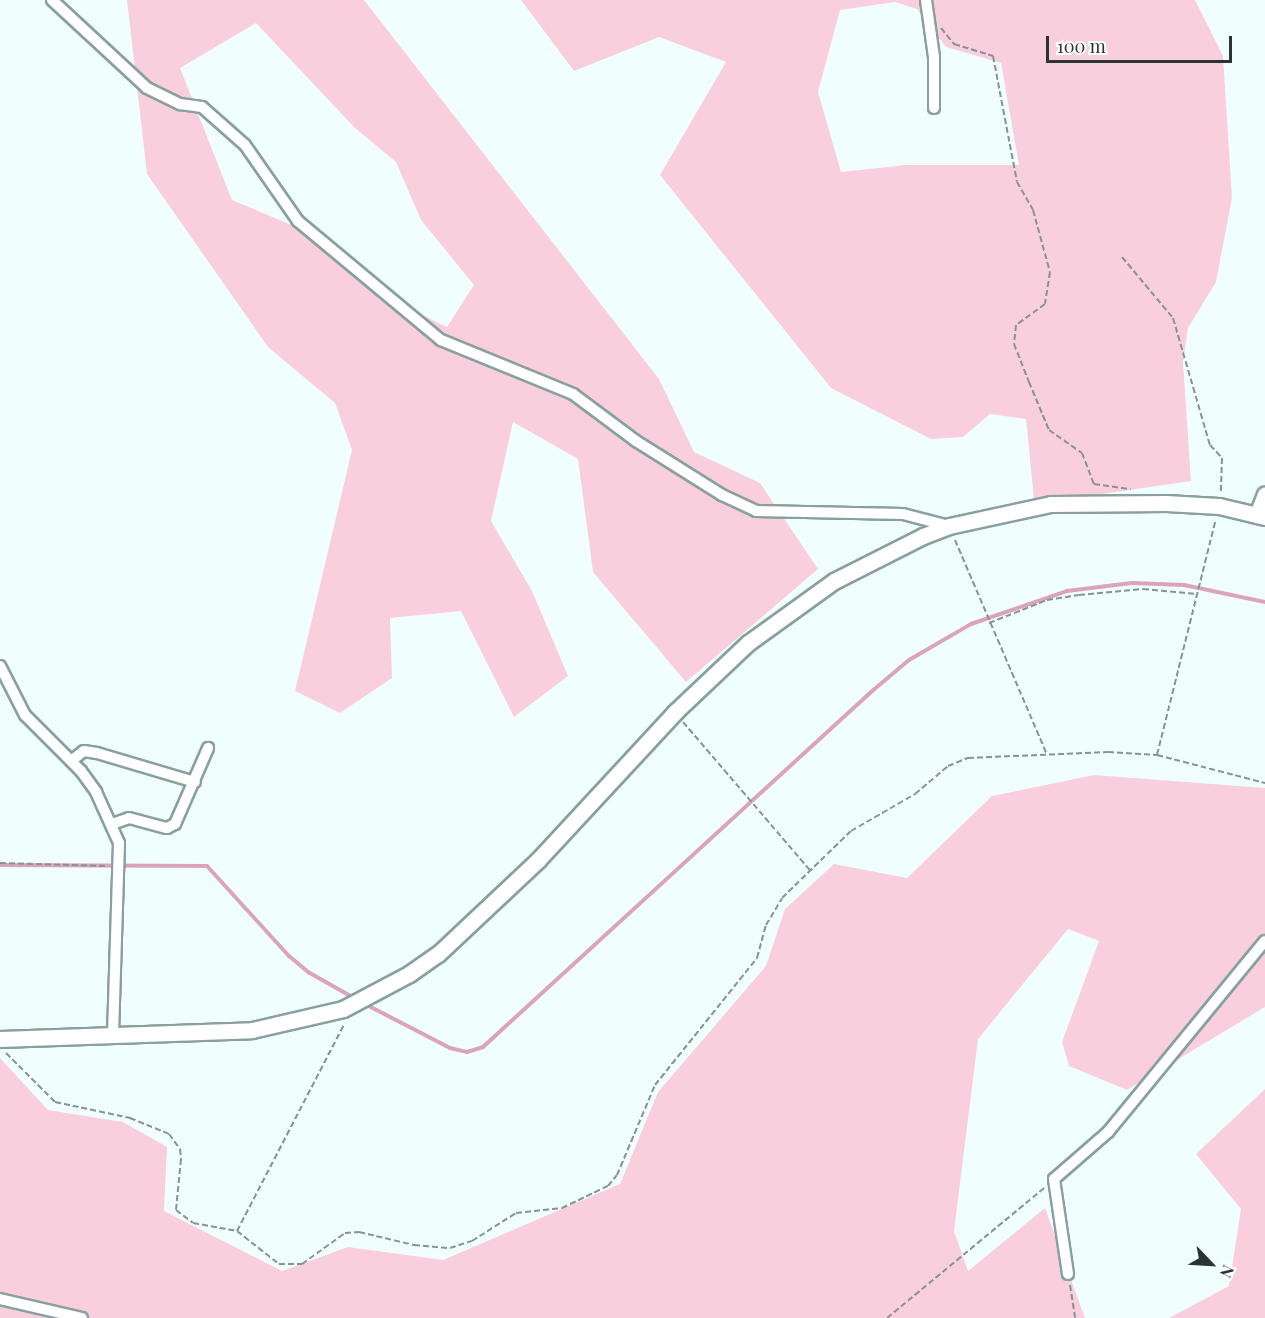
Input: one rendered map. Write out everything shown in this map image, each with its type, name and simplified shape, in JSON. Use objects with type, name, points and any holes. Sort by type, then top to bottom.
[{"type":"street","points":[[52,0],[147,88],[180,104],[202,107],[245,145],[298,221],[441,340],[573,394],[636,441],[722,495],[756,511],[903,514],[950,526]]},
{"type":"street","points":[[926,0],[929,12],[934,108]]},
{"type":"street","points":[[2,1045],[113,1036],[252,1030],[294,1023],[350,1005],[409,974],[454,940],[538,860],[675,712],[748,642],[805,600],[890,551],[950,526],[1051,504],[1130,502],[1219,506],[1261,516],[1265,494]]},
{"type":"street","points":[[0,666],[25,715],[70,760],[96,792],[119,843],[113,1036]]},
{"type":"street","points":[[112,824],[129,818],[167,828],[175,824],[208,748]]},
{"type":"street","points":[[70,760],[84,751],[97,753],[195,782]]},
{"type":"street","points":[[1068,1274],[1054,1179],[1108,1132],[1265,941]]},
{"type":"street","points":[[0,1299],[82,1318]]},
{"type":"path","points":[[929,12],[954,44],[993,56],[1017,182],[1033,210],[1050,272],[1045,304],[1016,325],[1014,344],[1049,430],[1082,453],[1094,484],[1140,490]]},
{"type":"path","points":[[1122,257],[1173,318],[1210,445],[1222,458],[1225,471],[1219,506],[1157,755]]},
{"type":"path","points":[[950,526],[1047,757]]},
{"type":"path","points":[[989,622],[1047,600],[1079,595],[1143,589],[1197,594]]},
{"type":"path","points":[[675,712],[810,870]]},
{"type":"path","points":[[2,1045],[55,1102],[130,1118],[169,1134],[180,1149],[181,1159],[176,1210],[193,1223],[237,1231],[279,1264],[291,1267],[316,1256],[345,1233],[359,1232],[414,1245],[450,1248],[472,1241],[516,1213],[562,1208],[608,1186],[617,1174],[655,1085],[757,958],[766,925],[777,907],[810,870],[851,831],[915,794],[948,766],[968,758],[1047,757],[1108,752],[1157,755],[1265,783]]},
{"type":"path","points":[[0,863],[119,866]]},
{"type":"path","points":[[237,1231],[346,1023],[350,1005]]},
{"type":"path","points":[[887,1318],[1054,1179]]},
{"type":"path","points":[[1068,1274],[1075,1318]]},
{"type":"shaded area","points":[[127,0],[364,0],[659,379],[694,452],[760,483],[818,569],[686,682],[593,572],[578,459],[513,422],[491,521],[532,591],[568,676],[514,717],[461,611],[390,618],[392,678],[340,713],[295,691],[352,450],[335,403],[268,347],[147,174]],"holes":[[[256,23],[355,128],[396,162],[421,220],[474,285],[447,327],[369,289],[294,226],[232,200],[180,68]]]},
{"type":"shaded area","points":[[521,0],[1195,0],[1223,56],[1232,198],[1216,282],[1188,328],[1183,362],[1191,481],[1068,499],[1034,499],[1026,419],[990,414],[963,437],[931,439],[831,388],[660,175],[726,62],[659,37],[574,71]],"holes":[[[895,2],[917,9],[946,47],[1001,63],[1019,165],[906,165],[841,172],[818,92],[840,10]]]},
{"type":"shaded area","points":[[1094,775],[1265,788],[1265,1007],[1127,1090],[1069,1066],[1062,1042],[1099,941],[1068,929],[978,1039],[954,1231],[968,1271],[1045,1208],[1085,1318],[0,1318],[0,1058],[48,1110],[123,1122],[167,1147],[164,1211],[282,1271],[348,1247],[443,1260],[620,1184],[658,1092],[766,966],[785,909],[834,864],[907,878],[992,796]]},
{"type":"shaded area","points":[[1265,1089],[1265,1318],[1169,1318],[1229,1286],[1241,1209],[1196,1154]]},
{"type":"waterway","points":[[363,1003],[450,1048],[467,1052],[483,1047],[871,692],[909,660],[971,624],[1067,591],[1132,583],[1184,585],[1265,602]]},
{"type":"waterway","points":[[0,865],[207,866],[289,956],[308,972],[354,998]]}]
